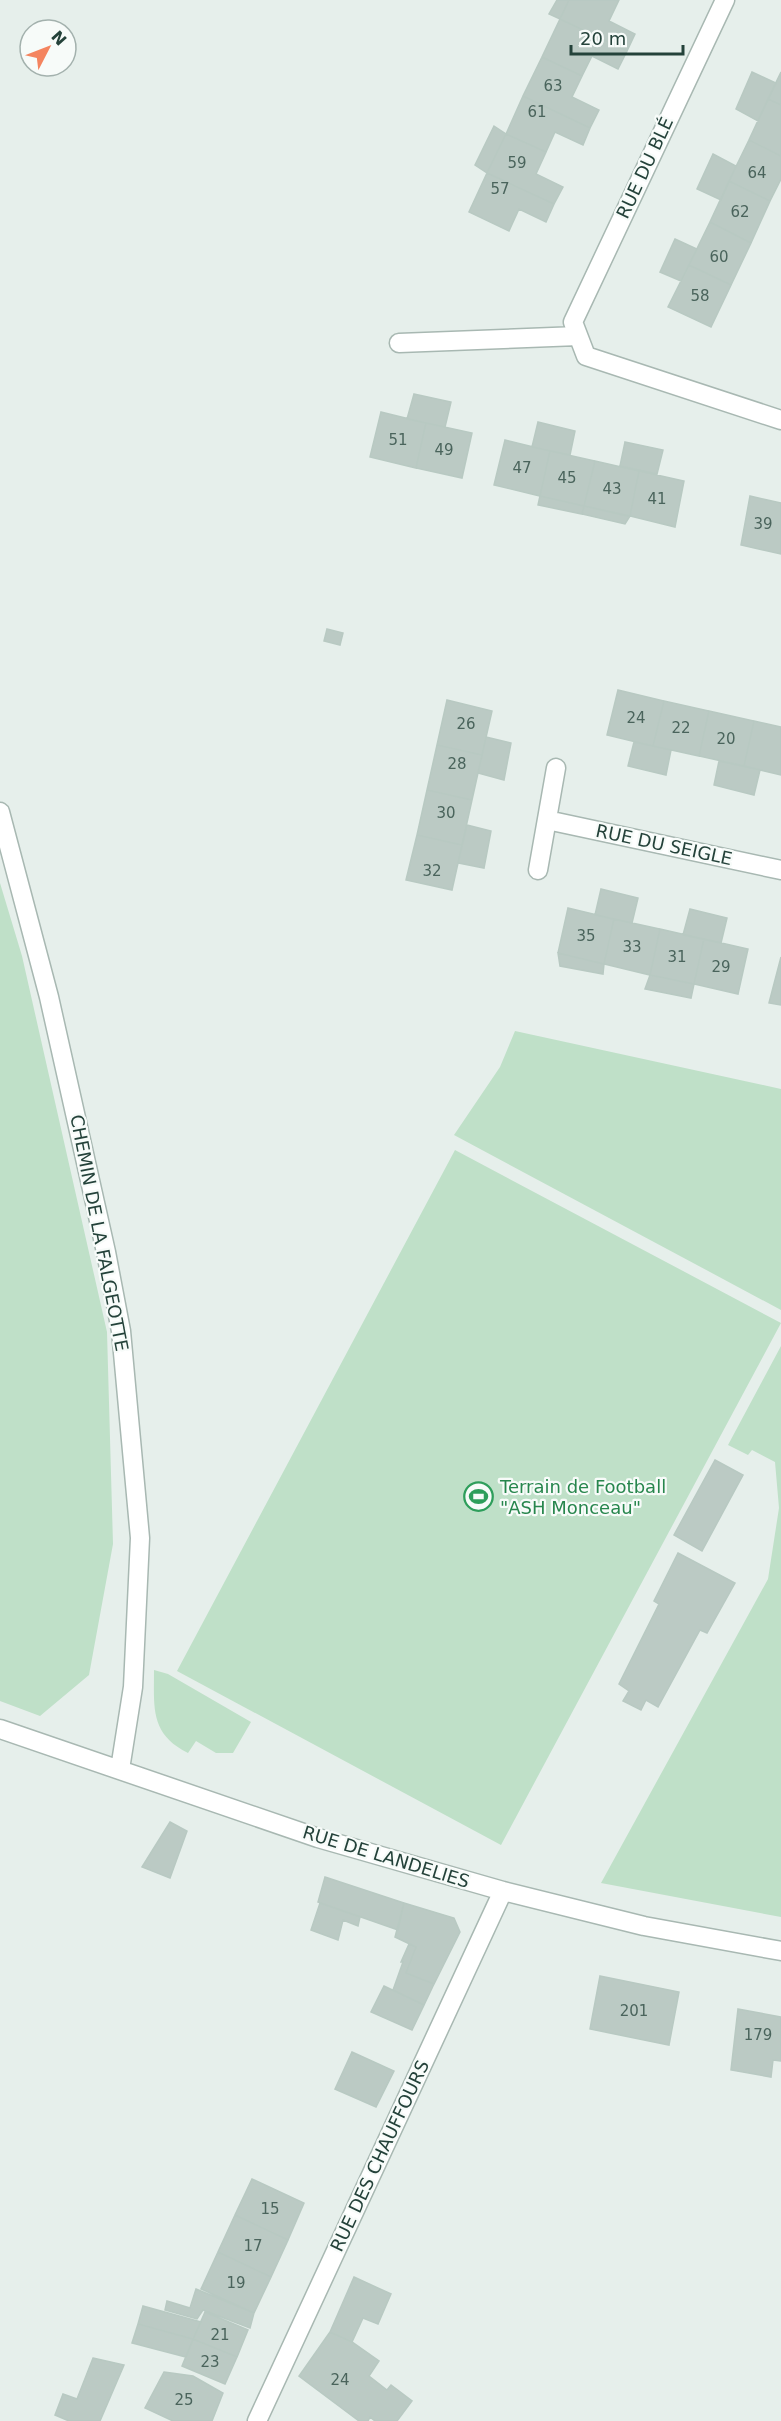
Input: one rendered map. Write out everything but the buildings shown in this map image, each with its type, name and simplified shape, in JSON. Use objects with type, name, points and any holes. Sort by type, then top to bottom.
[{"type":"street","name":"RUE DU BLÉ","points":[[578,336],[573,322],[724,0]]},
{"type":"street","points":[[399,343],[578,336],[586,356],[781,420]]},
{"type":"street","points":[[538,870],[556,768]]},
{"type":"street","name":"CHEMIN DE LA FALGEOTTE","points":[[0,812],[49,997],[106,1252],[121,1331],[140,1538],[133,1687],[120,1769]]},
{"type":"street","name":"RUE DU SEIGLE","points":[[547,820],[781,870]]},
{"type":"street","name":"RUE DE LANDELIES","points":[[0,1729],[318,1838],[503,1891],[644,1926],[781,1951]]},
{"type":"street","name":"RUE DES CHAUFFOURS","points":[[257,2421],[503,1891]]},
{"type":"green space","points":[[0,883],[22,956],[107,1332],[113,1544],[89,1675],[40,1716],[0,1701]]},
{"type":"green space","points":[[515,1031],[781,1089],[781,1310],[454,1135],[500,1067]]},
{"type":"green space","name":"Terrain de Football \"ASH Monceau\"","points":[[455,1150],[781,1323],[501,1845],[177,1671]]},
{"type":"green space","points":[[781,1346],[781,1917],[601,1883],[768,1579],[779,1508],[775,1462],[752,1450],[748,1455],[728,1445]]},
{"type":"green space","points":[[154,1670],[168,1674],[251,1722],[233,1753],[216,1753],[196,1741],[188,1753],[167,1737],[157,1719]]},
{"type":"place","name":"Terrain de Football \"ASH Monceau\"","points":[[479,1497]]}]
